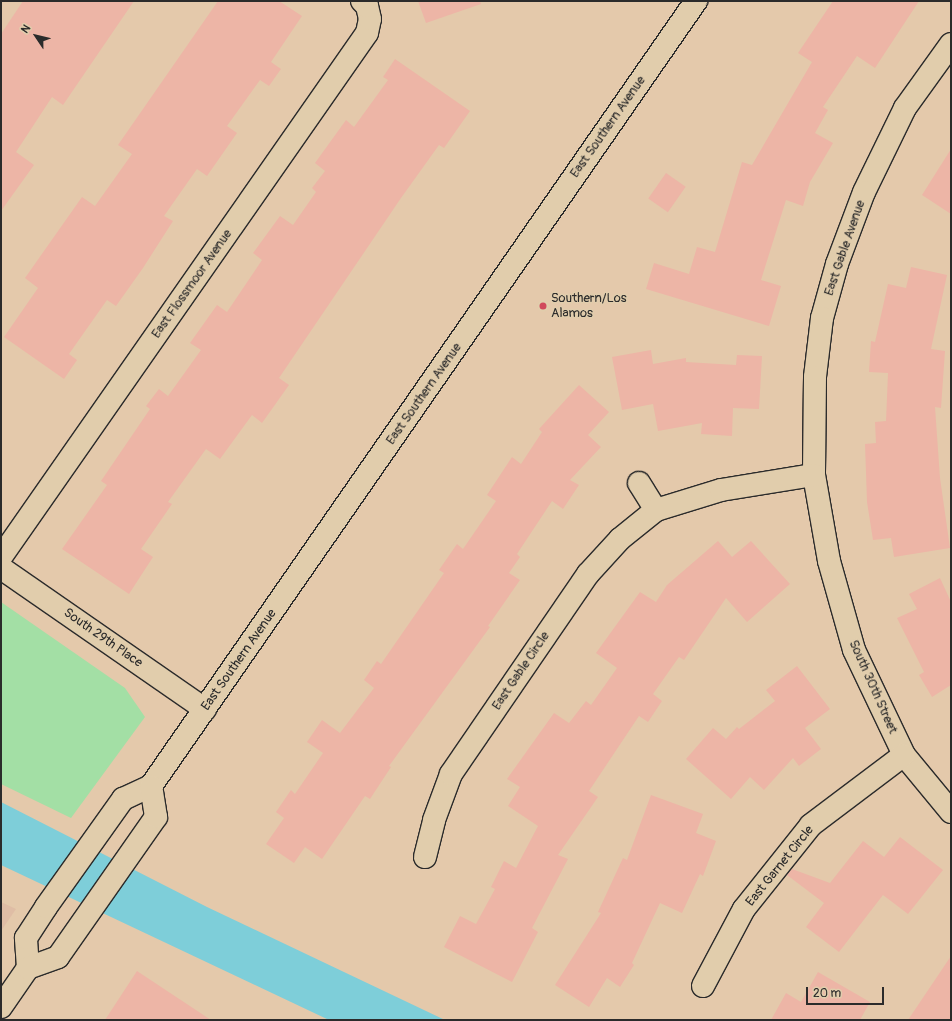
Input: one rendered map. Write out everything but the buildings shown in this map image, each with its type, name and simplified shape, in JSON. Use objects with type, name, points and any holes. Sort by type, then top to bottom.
[{"type":"street","name":"East Southern Avenue","points":[[151,786],[696,1]]},
{"type":"street","name":"East Flossmoor Avenue","points":[[1,557],[367,33],[370,19],[365,4]]},
{"type":"street","name":"East Gable Avenue","points":[[814,475],[815,377],[822,318],[837,264],[864,192],[905,108],[951,44]]},
{"type":"street","name":"East Gable Circle","points":[[425,857],[434,820],[451,774],[588,574],[620,539],[656,510],[721,490],[814,475]]},
{"type":"street","name":"South 30th Street","points":[[814,475],[830,561],[854,650],[904,755],[951,812]]},
{"type":"street","points":[[639,482],[656,510]]},
{"type":"street","name":"South 29th Place","points":[[1,568],[205,709]]},
{"type":"street","name":"East Garnet Circle","points":[[702,986],[744,909],[811,825],[904,755]]},
{"type":"street","points":[[1,1007],[28,968],[58,957],[156,817],[151,786],[123,799],[53,897],[26,938],[28,968]]},
{"type":"shaded area","points":[[1,902],[16,909],[1,931]]},
{"type":"green space","points":[[1,602],[125,688],[145,717],[71,818],[1,784]]},
{"type":"water","points":[[1,802],[207,907],[445,1020],[329,1020],[1,865]]},
{"type":"place","name":"Southern/Los Alamos","points":[[543,306]]}]
